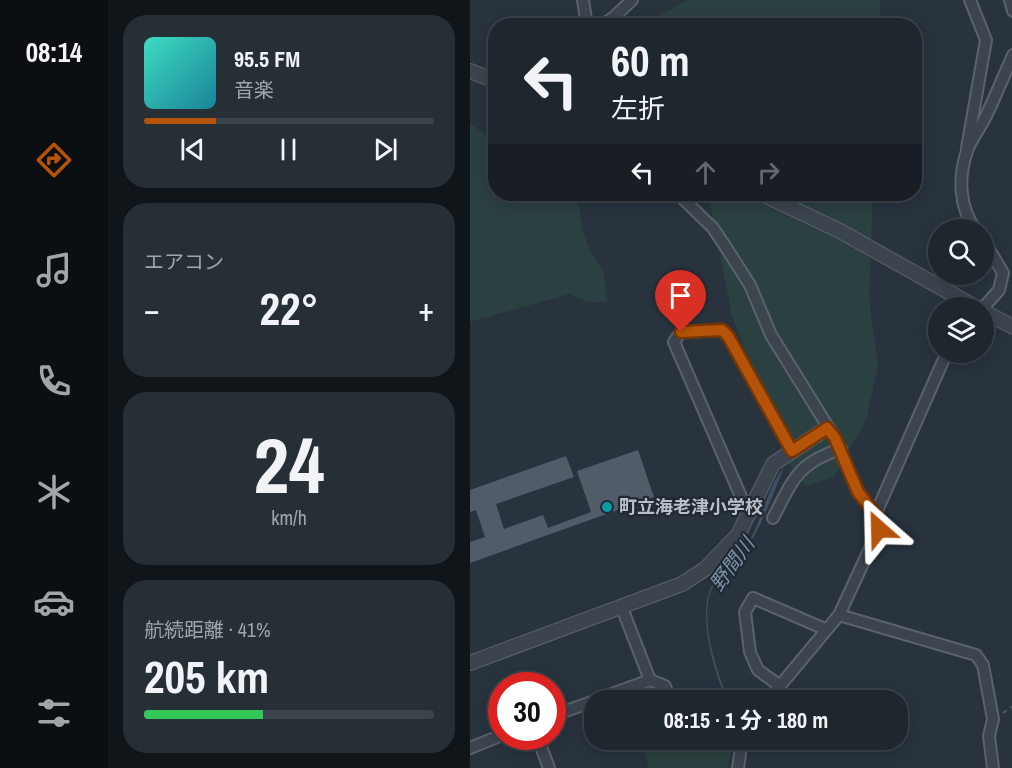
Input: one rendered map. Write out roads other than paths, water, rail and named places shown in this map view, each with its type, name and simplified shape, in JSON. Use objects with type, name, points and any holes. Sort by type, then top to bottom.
[{"type":"street","points":[[583,0],[586,18]]},
{"type":"street","points":[[614,18],[632,0]]},
{"type":"street","points":[[968,219],[963,206],[963,171],[967,137],[982,74],[986,40],[970,0]]},
{"type":"street","points":[[1010,0],[1013,10]]},
{"type":"street","points":[[967,149],[986,115],[1013,55]]},
{"type":"street","points":[[470,71],[488,78]]},
{"type":"street","points":[[685,201],[713,228],[750,285],[771,335],[841,449],[858,492],[880,520],[879,529],[839,615],[825,629],[777,690]]},
{"type":"street","points":[[776,201],[840,231],[955,297]]},
{"type":"street","points":[[993,297],[999,290],[1003,273],[994,258]]},
{"type":"street","points":[[994,316],[1013,327]]},
{"type":"street","points":[[749,514],[674,342],[681,332],[722,330],[728,336],[792,451]]},
{"type":"street","points":[[876,513],[942,363]]},
{"type":"street","points":[[470,663],[682,584],[705,569],[727,549],[749,514],[773,465],[827,428]]},
{"type":"street","points":[[773,518],[790,483],[796,476],[816,457],[841,449]]},
{"type":"street","points":[[780,686],[758,670],[749,652],[745,612],[753,598],[825,629]]},
{"type":"street","points":[[622,608],[650,680]]},
{"type":"street","points":[[839,615],[976,654],[983,664],[993,719],[989,736],[993,768]]},
{"type":"street","points":[[624,690],[650,680],[665,686],[666,690]]},
{"type":"street","points":[[566,711],[584,705]]},
{"type":"street","points":[[470,748],[488,741]]},
{"type":"street","points":[[542,750],[549,768]]},
{"type":"street","points":[[738,768],[741,750]]},
{"type":"water","name":"野間川","points":[[784,467],[750,543],[718,579],[709,597],[707,611],[710,642],[725,690],[723,690],[712,659],[709,642],[706,610],[708,596],[717,578],[749,542],[778,475]]},
{"type":"place","name":"町立海老津小学校","points":[[607,507]]}]
